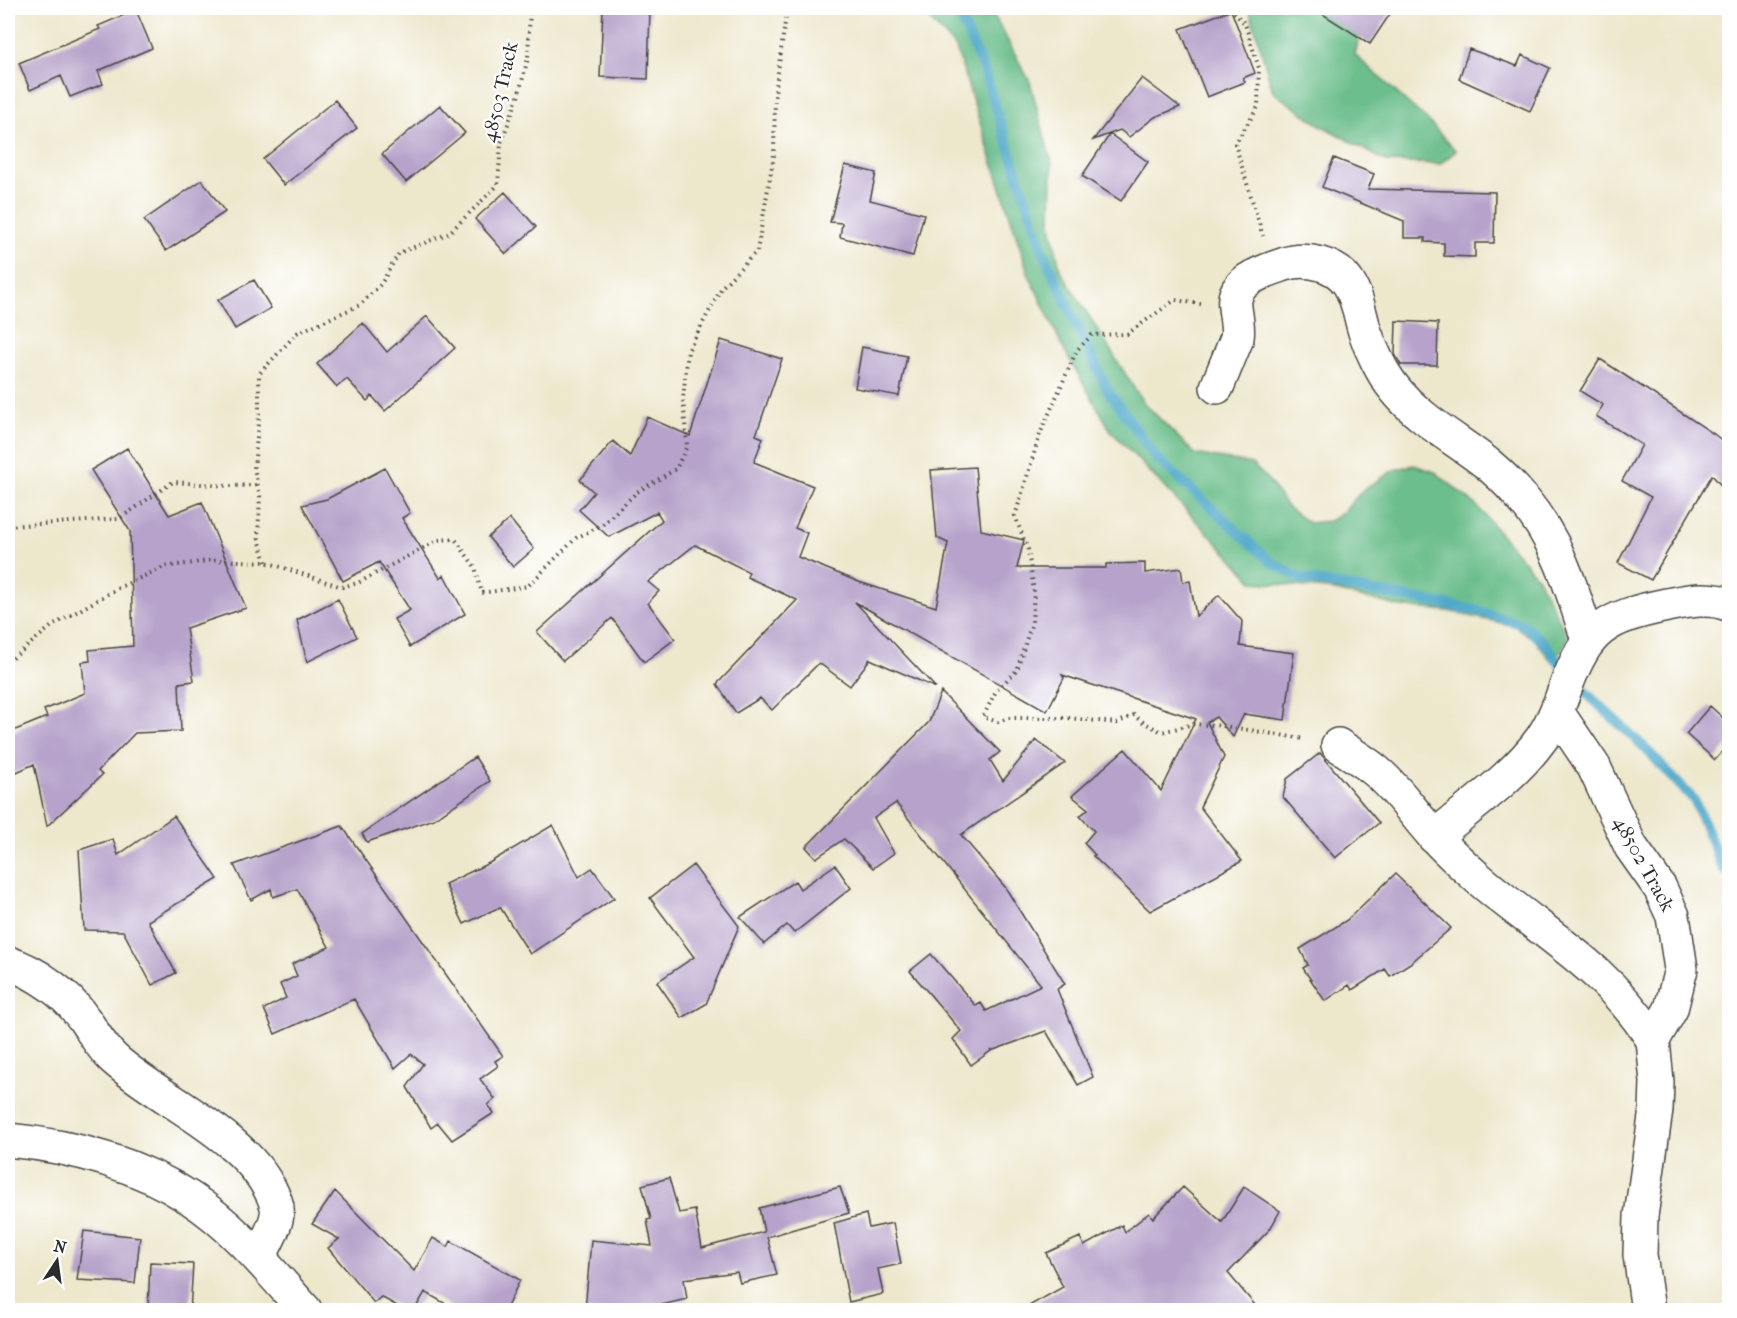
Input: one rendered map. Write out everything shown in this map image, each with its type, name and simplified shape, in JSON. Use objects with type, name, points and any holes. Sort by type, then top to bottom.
[{"type":"street","points":[[1217,387],[1239,331],[1234,304],[1236,293],[1244,282],[1296,260],[1306,260],[1343,276],[1353,291],[1366,334],[1392,386],[1407,403],[1490,466],[1549,534],[1565,567],[1583,648]]},
{"type":"street","points":[[1434,837],[1522,762],[1542,737],[1557,712],[1583,648],[1605,625],[1631,614],[1696,600],[1730,605]]},
{"type":"street","name":"48502 Track","points":[[1557,712],[1594,767],[1632,847],[1660,888],[1673,916],[1681,969],[1665,1024],[1653,1040]]},
{"type":"street","points":[[1338,745],[1376,771],[1392,786],[1434,837],[1480,880],[1572,950],[1602,976],[1641,1021],[1653,1040],[1657,1082],[1656,1110],[1641,1216],[1640,1255],[1648,1311]]},
{"type":"street","points":[[8,963],[40,978],[74,1006],[116,1060],[214,1131],[252,1164],[271,1189],[278,1206],[277,1220],[259,1258]]},
{"type":"street","points":[[8,1140],[46,1144],[129,1165],[190,1198],[226,1225],[259,1258],[305,1311]]},
{"type":"path","name":"48503 Track","points":[[266,562],[258,536],[260,496],[254,468],[260,416],[259,374],[297,333],[360,305],[381,284],[399,253],[449,233],[498,185],[501,143],[518,97],[528,58],[530,8]]},
{"type":"path","points":[[8,662],[52,626],[120,587],[164,567],[215,560],[266,562],[342,587],[357,583],[438,540],[455,539],[475,567],[482,593],[528,586],[576,538],[602,525],[637,492],[676,469],[687,446],[683,398],[688,351],[722,287],[757,251],[774,155],[775,93],[788,8]]},
{"type":"path","points":[[1230,8],[1245,24],[1259,68],[1258,107],[1234,144],[1273,268]]},
{"type":"path","points":[[1234,304],[1213,307],[1175,300],[1127,334],[1092,334],[1077,350],[1040,434],[1016,516],[1028,550],[1034,592],[1032,622],[1017,670],[996,691],[983,717],[998,722],[1008,718],[1068,718],[1117,723],[1134,715],[1141,722],[1162,732],[1194,724],[1214,725],[1338,745]]},
{"type":"path","points":[[8,526],[119,519],[172,482],[228,486],[258,485]]},
{"type":"green space","points":[[912,8],[990,8],[1030,82],[1052,164],[1051,224],[1060,270],[1143,402],[1195,454],[1252,464],[1269,481],[1287,507],[1309,523],[1330,521],[1343,512],[1363,490],[1394,470],[1414,465],[1435,472],[1476,505],[1538,578],[1568,638],[1558,655],[1549,658],[1535,640],[1514,626],[1448,611],[1401,607],[1327,589],[1254,582],[1111,431],[1063,348],[1029,275],[956,48],[927,17]]},
{"type":"green space","points":[[1249,8],[1359,8],[1362,22],[1355,55],[1428,121],[1456,151],[1440,164],[1387,162],[1319,124],[1273,92]]},
{"type":"building","points":[[603,8],[650,8],[648,79],[600,77]]},
{"type":"building","points":[[1313,8],[1394,8],[1370,44]]},
{"type":"building","points":[[136,10],[152,48],[98,71],[103,84],[70,97],[61,76],[30,90],[19,63],[100,29],[98,26]]},
{"type":"building","points":[[1231,10],[1255,73],[1243,78],[1245,82],[1207,97],[1180,29]]},
{"type":"building","points":[[1469,49],[1517,66],[1522,55],[1550,68],[1530,111],[1459,79]]},
{"type":"building","points":[[1142,78],[1180,107],[1155,117],[1129,137],[1120,130],[1093,140]]},
{"type":"building","points":[[335,100],[357,128],[284,185],[263,159]]},
{"type":"building","points":[[440,105],[465,133],[406,182],[382,154]]},
{"type":"building","points":[[1110,134],[1148,162],[1121,201],[1082,176]]},
{"type":"building","points":[[1334,158],[1374,174],[1368,189],[1495,192],[1494,243],[1475,243],[1475,257],[1444,256],[1444,243],[1425,242],[1425,238],[1404,238],[1404,221],[1322,187]]},
{"type":"building","points":[[845,165],[876,173],[870,200],[924,214],[913,256],[840,237],[842,223],[830,222]]},
{"type":"building","points":[[202,180],[225,212],[166,251],[144,220]]},
{"type":"building","points":[[505,192],[536,227],[506,254],[475,219]]},
{"type":"building","points":[[254,280],[271,308],[235,329],[218,300]]},
{"type":"building","points":[[427,316],[455,348],[385,411],[372,396],[367,401],[347,379],[337,387],[317,364],[363,323],[387,352]]},
{"type":"building","points":[[1396,321],[1438,323],[1437,365],[1401,365],[1395,354]]},
{"type":"building","points":[[721,340],[782,359],[756,435],[763,438],[754,462],[813,486],[795,528],[807,533],[798,557],[859,582],[936,607],[948,543],[937,538],[931,470],[975,467],[981,530],[1024,540],[1017,568],[1106,568],[1106,564],[1145,563],[1145,573],[1181,568],[1183,582],[1190,581],[1196,616],[1219,595],[1242,621],[1240,646],[1294,653],[1285,720],[1244,714],[1233,737],[1216,717],[1207,722],[1224,757],[1200,807],[1242,861],[1150,911],[1093,856],[1095,855],[1084,843],[1094,831],[1080,816],[1088,809],[1072,796],[1125,749],[1161,791],[1196,719],[1062,675],[1064,678],[1047,711],[855,602],[936,688],[870,659],[850,686],[819,663],[772,710],[760,698],[736,713],[717,684],[797,600],[747,577],[749,572],[695,545],[648,582],[659,591],[648,603],[675,639],[644,662],[612,618],[563,661],[537,632],[662,520],[657,512],[609,537],[579,510],[594,492],[580,480],[613,441],[630,456],[647,417],[690,436]]},
{"type":"building","points":[[862,347],[907,356],[899,396],[855,388]]},
{"type":"building","points":[[1600,359],[1730,447],[1730,496],[1712,475],[1651,580],[1618,563],[1651,497],[1622,481],[1642,445],[1596,416],[1603,405],[1580,391]]},
{"type":"building","points":[[127,448],[169,515],[202,502],[246,608],[186,628],[194,681],[179,683],[181,731],[135,733],[98,771],[102,775],[47,826],[34,764],[8,776],[8,733],[47,717],[44,710],[85,693],[82,662],[90,661],[89,650],[133,646],[130,531],[91,470]]},
{"type":"building","points":[[385,468],[410,513],[402,518],[440,578],[444,575],[465,614],[410,647],[394,619],[410,610],[379,562],[343,581],[302,505],[327,499]]},
{"type":"building","points":[[510,519],[534,549],[513,567],[488,537]]},
{"type":"building","points":[[338,599],[357,637],[307,662],[297,620]]},
{"type":"building","points":[[941,692],[1000,752],[990,760],[1003,781],[1036,740],[1065,763],[961,835],[1005,887],[1065,984],[1057,989],[1093,1077],[1078,1085],[1046,1031],[991,1051],[971,1065],[953,1039],[961,1031],[910,971],[931,954],[976,1006],[981,1003],[986,1011],[1041,985],[896,803],[874,818],[894,853],[873,868],[844,839],[816,858],[806,847],[929,722]]},
{"type":"building","points":[[1710,706],[1730,724],[1730,743],[1715,760],[1686,734]]},
{"type":"building","points":[[1320,753],[1379,823],[1335,858],[1283,797],[1287,779]]},
{"type":"building","points":[[475,757],[490,781],[434,819],[367,842],[362,834]]},
{"type":"building","points":[[174,816],[218,879],[148,921],[176,973],[152,985],[123,931],[84,930],[79,850],[113,839],[118,855]]},
{"type":"building","points":[[553,825],[579,877],[592,868],[614,898],[530,954],[500,907],[464,924],[445,884],[489,863]]},
{"type":"building","points":[[342,826],[503,1056],[495,1061],[498,1066],[480,1079],[495,1099],[488,1105],[494,1113],[452,1140],[438,1123],[431,1128],[407,1087],[423,1064],[411,1054],[395,1068],[354,999],[275,1034],[264,1009],[286,998],[280,984],[297,976],[292,964],[329,947],[297,889],[273,897],[271,889],[251,900],[234,865]]},
{"type":"building","points":[[693,865],[739,926],[706,1004],[682,1018],[657,982],[694,957],[650,898]]},
{"type":"building","points":[[835,865],[851,888],[794,933],[787,925],[764,944],[740,917],[795,881],[800,889]]},
{"type":"building","points":[[1395,874],[1451,928],[1412,962],[1390,976],[1385,969],[1352,990],[1349,985],[1325,1001],[1303,968],[1308,965],[1300,949],[1347,920]]},
{"type":"building","points":[[669,1178],[679,1213],[695,1210],[702,1248],[764,1232],[759,1208],[840,1187],[849,1213],[767,1237],[777,1275],[740,1283],[737,1272],[684,1279],[687,1299],[636,1311],[585,1311],[591,1240],[652,1246],[647,1220],[651,1219],[642,1185]]},
{"type":"building","points":[[1183,1187],[1222,1222],[1244,1187],[1280,1211],[1270,1229],[1228,1273],[1260,1311],[1020,1311],[1063,1287],[1046,1253],[1080,1237],[1084,1246],[1122,1225],[1125,1232],[1149,1213],[1153,1218]]},
{"type":"building","points":[[335,1191],[414,1271],[433,1238],[448,1247],[451,1241],[520,1280],[505,1311],[458,1311],[425,1292],[414,1311],[406,1311],[381,1297],[374,1303],[328,1248],[339,1239],[312,1224]]},
{"type":"building","points":[[866,1214],[869,1228],[893,1223],[901,1264],[878,1269],[883,1294],[849,1302],[834,1223]]},
{"type":"building","points":[[84,1231],[140,1237],[135,1283],[77,1280]]},
{"type":"building","points":[[150,1262],[193,1264],[190,1311],[148,1311]]},
{"type":"waterway","points":[[956,8],[982,66],[1043,251],[1107,389],[1156,458],[1270,561],[1299,578],[1475,610],[1524,625],[1545,644],[1569,677],[1643,746],[1694,800],[1723,869],[1730,875]]}]
